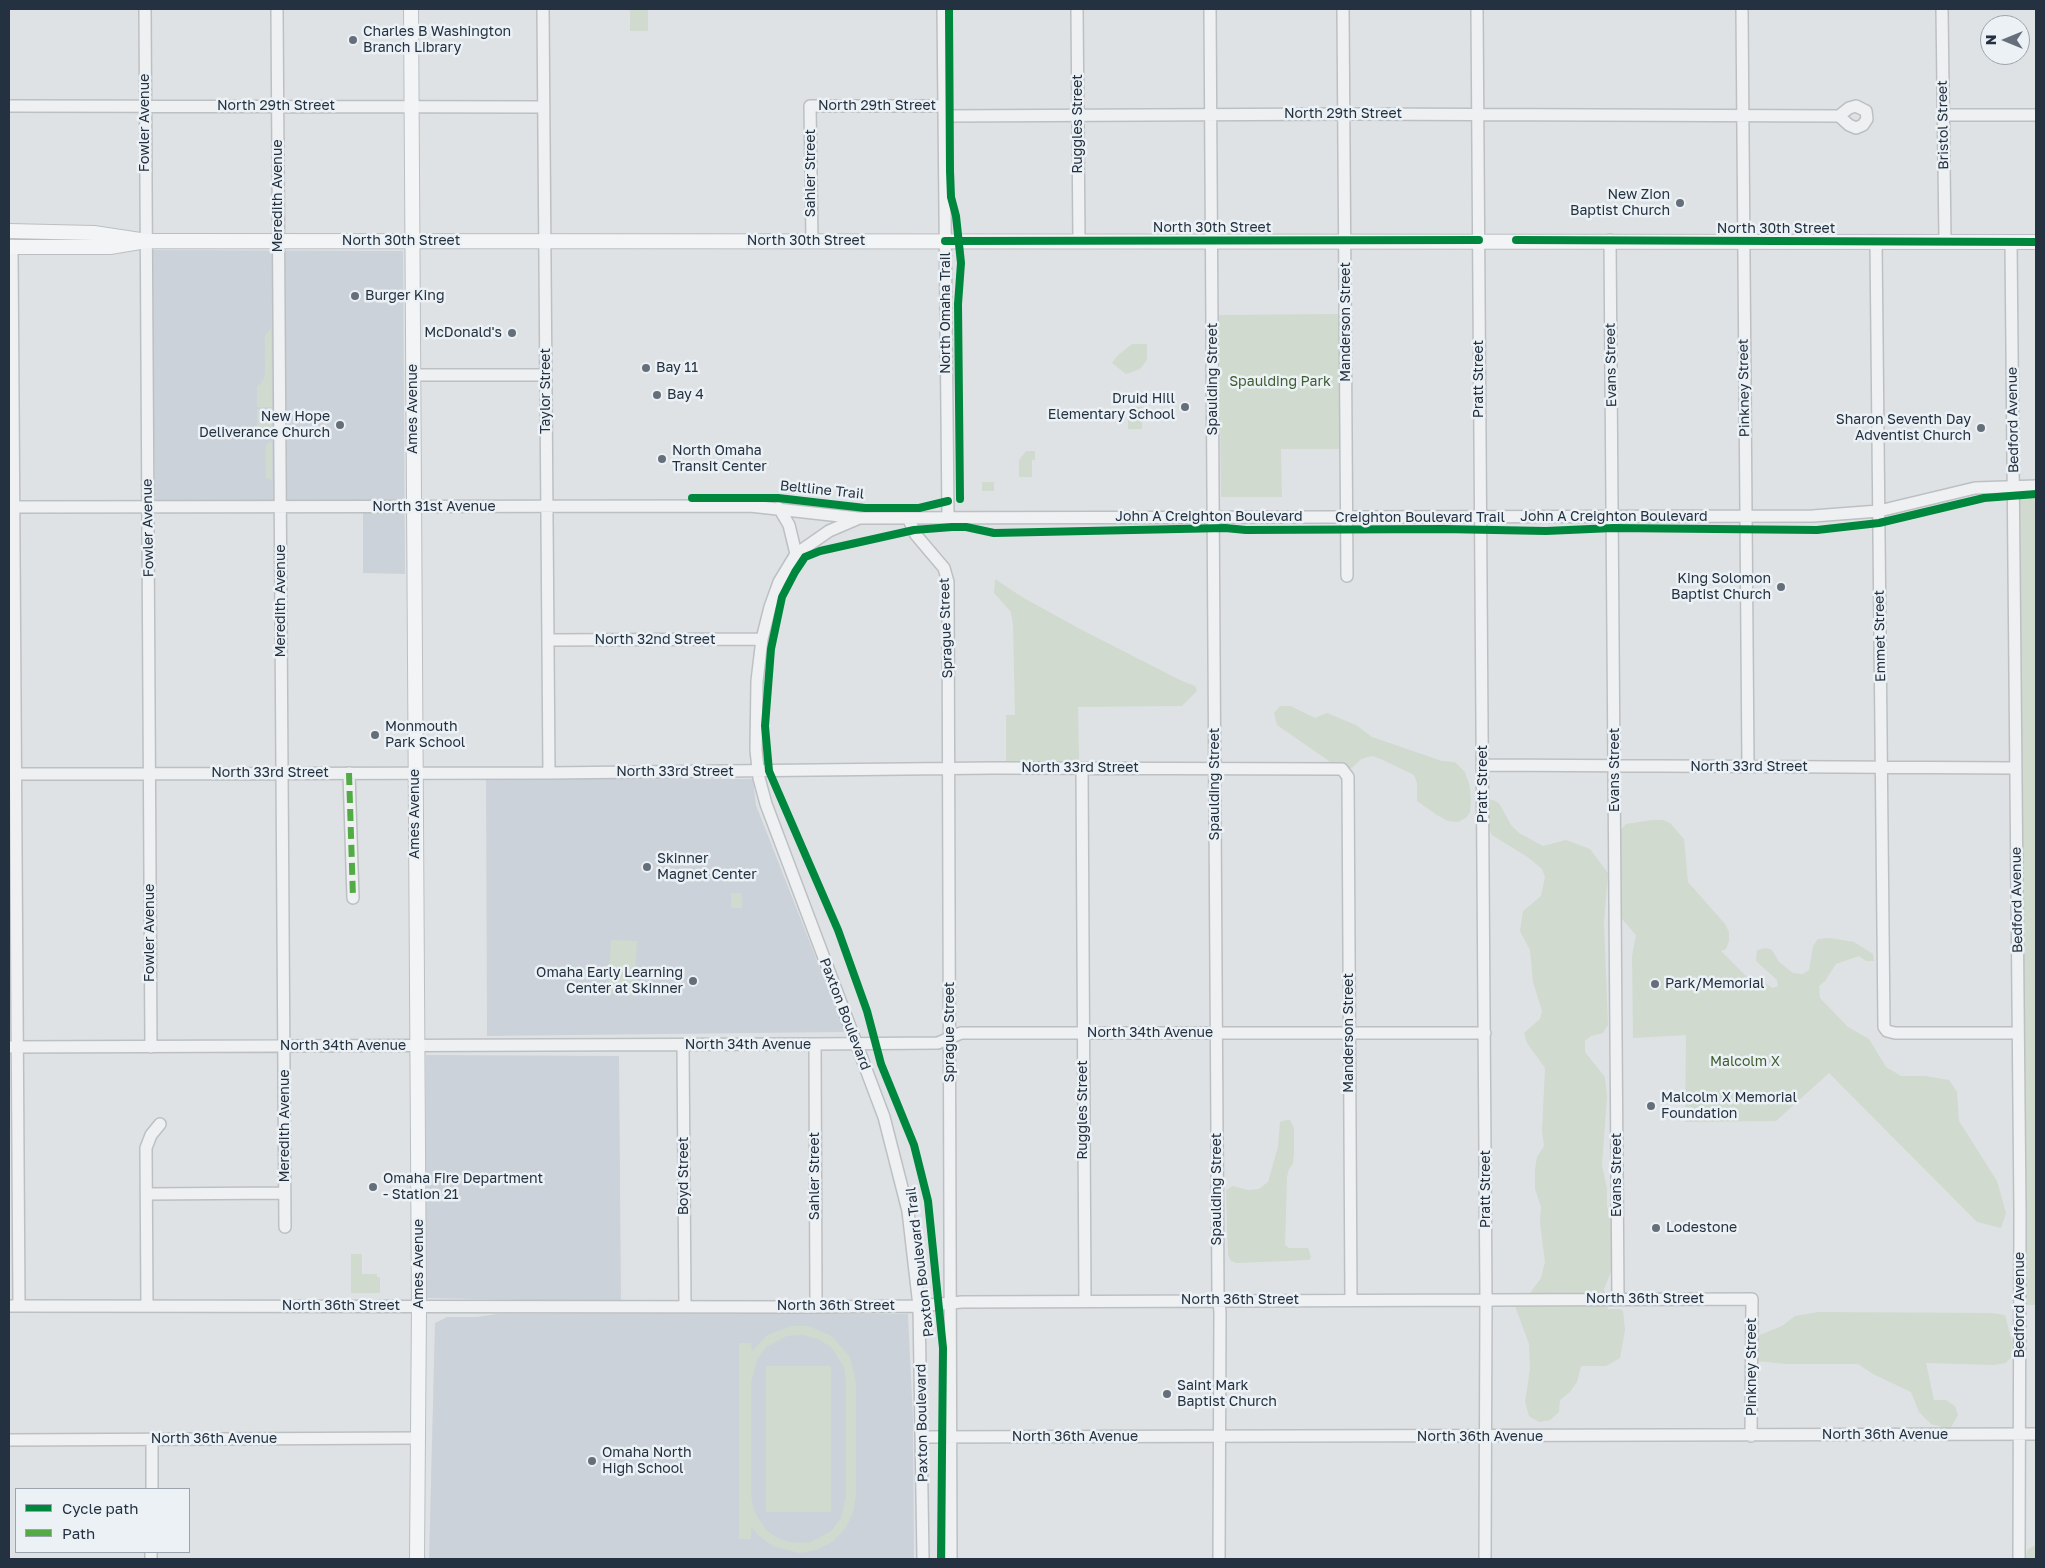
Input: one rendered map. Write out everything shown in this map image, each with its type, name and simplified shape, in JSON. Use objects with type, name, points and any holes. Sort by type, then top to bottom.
[{"type":"main road","name":"Ames Avenue","points":[[411,9],[414,772],[419,1307],[417,1559]]},
{"type":"main road","name":"North 30th Street","points":[[9,231],[94,233],[125,236],[146,241]]},
{"type":"main road","name":"North 30th Street","points":[[10,248],[110,247],[146,241],[1610,240],[2036,242]]},
{"type":"street","name":"Fowler Avenue","points":[[145,9],[151,1047]]},
{"type":"street","name":"Meredith Avenue","points":[[277,9],[285,1227]]},
{"type":"street","name":"Taylor Street","points":[[543,9],[549,773]]},
{"type":"street","points":[[943,9],[948,517]]},
{"type":"street","name":"Ruggles Street","points":[[1077,9],[1079,240]]},
{"type":"street","name":"Spaulding Street","points":[[1210,9],[1219,1301],[1218,1559]]},
{"type":"street","name":"Manderson Street","points":[[1343,9],[1347,576]]},
{"type":"street","name":"Pratt Street","points":[[1477,9],[1485,1032],[1485,1559]]},
{"type":"street","name":"Pinkney Street","points":[[1742,9],[1748,766]]},
{"type":"street","name":"Bristol Street","points":[[1942,9],[1945,242]]},
{"type":"street","name":"North 29th Street","points":[[9,106],[544,107]]},
{"type":"street","name":"North 29th Street","points":[[810,106],[1078,116],[1344,114],[1840,116]]},
{"type":"street","name":"Sahler Street","points":[[810,106],[812,240]]},
{"type":"street","points":[[1943,115],[2036,115]]},
{"type":"street","name":"Evans Street","points":[[1610,240],[1618,1299]]},
{"type":"street","name":"Emmet Street","points":[[1876,241],[1884,1022],[1887,1031],[1895,1033],[2018,1033]]},
{"type":"street","name":"Bedford Avenue","points":[[2011,242],[2018,1033],[2018,1559]]},
{"type":"street","points":[[10,248],[14,1306]]},
{"type":"street","points":[[412,375],[546,375]]},
{"type":"street","name":"John A Creighton Boulevard","points":[[858,518],[1832,516],[1879,511],[1966,489],[2036,486]]},
{"type":"street","name":"North 31st Avenue","points":[[12,507],[779,508],[858,518]]},
{"type":"street","points":[[779,508],[789,525],[796,554]]},
{"type":"street","name":"Paxton Boulevard","points":[[858,518],[829,531],[796,554],[786,568],[774,594],[762,639],[756,730],[758,772],[777,835],[884,1117],[901,1179],[913,1240],[919,1306],[923,1437],[923,1559]]},
{"type":"street","name":"Sprague Street","points":[[908,518],[916,535],[944,568],[948,582],[952,1303],[951,1559]]},
{"type":"street","name":"North 32nd Street","points":[[549,640],[762,639]]},
{"type":"street","name":"North 33rd Street","points":[[1482,765],[2016,768]]},
{"type":"street","name":"Ruggles Street","points":[[1082,768],[1085,1301]]},
{"type":"street","name":"North 33rd Street","points":[[12,774],[758,772],[1082,768],[1342,769]]},
{"type":"street","name":"Manderson Street","points":[[1342,769],[1348,777],[1351,1300]]},
{"type":"street","points":[[349,773],[353,898]]},
{"type":"street","name":"North 34th Avenue","points":[[13,1047],[683,1046],[938,1043],[961,1033],[1485,1032]]},
{"type":"street","name":"Sahler Street","points":[[815,1044],[816,1307]]},
{"type":"street","name":"Boyd Street","points":[[683,1046],[684,1307]]},
{"type":"street","points":[[147,1306],[146,1148],[151,1135],[160,1124]]},
{"type":"street","points":[[147,1194],[285,1193]]},
{"type":"street","name":"Pinkney Street","points":[[1751,1436],[1752,1299]]},
{"type":"street","name":"North 36th Street","points":[[14,1306],[816,1307],[1085,1301],[1752,1299]]},
{"type":"street","name":"North 36th Avenue","points":[[923,1437],[1486,1437],[2036,1434]]},
{"type":"street","name":"North 36th Avenue","points":[[9,1440],[419,1438]]},
{"type":"street","points":[[152,1440],[152,1488]]},
{"type":"shaded area","points":[[151,250],[403,251],[405,574],[363,573],[363,504],[155,502]]},
{"type":"shaded area","points":[[486,778],[753,779],[756,805],[845,1032],[487,1036]]},
{"type":"shaded area","points":[[426,1055],[619,1056],[621,1302],[426,1298]]},
{"type":"shaded area","points":[[497,1314],[908,1314],[913,1419],[914,1559],[429,1559],[435,1323],[447,1317],[476,1317]]},
{"type":"green space","points":[[630,9],[648,9],[648,31],[630,31]]},
{"type":"green space","name":"Spaulding Park","points":[[1339,314],[1340,449],[1281,449],[1282,497],[1221,497],[1219,315]]},
{"type":"green space","points":[[271,329],[272,407],[257,407],[257,386],[262,382],[265,375],[265,335]]},
{"type":"green space","points":[[1132,344],[1147,344],[1147,360],[1140,369],[1126,374],[1112,363],[1117,356]]},
{"type":"green space","points":[[1128,407],[1142,407],[1142,429],[1128,429]]},
{"type":"green space","points":[[257,409],[262,409],[262,415],[265,415],[265,410],[271,410],[272,435],[263,435],[263,431],[257,431]]},
{"type":"green space","points":[[271,441],[272,480],[266,478],[266,445]]},
{"type":"green space","points":[[1026,451],[1035,451],[1035,460],[1032,460],[1032,477],[1019,477],[1019,460]]},
{"type":"green space","points":[[982,482],[994,482],[994,491],[982,491]]},
{"type":"green space","points":[[2036,490],[2036,1305],[2025,1305],[2018,498],[2025,492]]},
{"type":"green space","points":[[995,579],[1022,597],[1080,629],[1195,686],[1197,691],[1182,706],[1078,707],[1079,758],[1077,762],[1006,763],[1006,715],[1015,715],[1013,625],[1011,612],[994,593]]},
{"type":"green space","points":[[1280,706],[1290,706],[1315,718],[1327,713],[1356,725],[1372,737],[1442,761],[1455,762],[1465,772],[1470,787],[1470,812],[1466,818],[1458,822],[1448,821],[1437,815],[1417,801],[1417,783],[1414,775],[1381,759],[1372,756],[1361,759],[1347,770],[1334,766],[1277,725],[1274,713]]},
{"type":"green space","points":[[1493,800],[1499,803],[1511,825],[1519,833],[1543,846],[1566,840],[1590,849],[1608,873],[1604,923],[1608,1025],[1603,1033],[1591,1036],[1585,1041],[1585,1052],[1605,1077],[1607,1097],[1602,1165],[1607,1189],[1607,1206],[1612,1219],[1612,1250],[1611,1272],[1604,1289],[1608,1309],[1620,1309],[1623,1311],[1625,1330],[1620,1358],[1606,1366],[1581,1366],[1577,1382],[1570,1392],[1560,1400],[1559,1412],[1550,1420],[1539,1422],[1529,1416],[1525,1402],[1530,1369],[1529,1344],[1515,1306],[1530,1293],[1541,1278],[1545,1262],[1540,1223],[1541,1207],[1535,1189],[1535,1169],[1537,1157],[1544,1146],[1542,1131],[1545,1068],[1527,1043],[1524,1033],[1540,1019],[1542,1011],[1533,982],[1530,950],[1520,931],[1523,911],[1541,896],[1545,877],[1542,869],[1529,858],[1492,835],[1486,823],[1488,801]]},
{"type":"green space","name":"Malcolm X","points":[[1663,820],[1670,823],[1684,839],[1688,882],[1725,924],[1729,932],[1729,941],[1726,949],[1721,951],[1749,979],[1756,978],[1773,988],[1778,986],[1777,980],[1756,961],[1757,950],[1766,948],[1772,950],[1779,962],[1793,973],[1803,974],[1809,970],[1813,946],[1818,939],[1830,938],[1854,942],[1873,954],[1874,961],[1866,961],[1859,956],[1836,964],[1825,981],[1819,986],[1820,998],[1848,1027],[1869,1039],[1886,1067],[1901,1076],[1925,1076],[1949,1080],[1957,1092],[1959,1121],[1997,1181],[2006,1213],[2001,1228],[1977,1222],[1829,1073],[1776,1121],[1685,1122],[1686,1035],[1633,1038],[1632,956],[1636,935],[1622,919],[1619,908],[1619,832],[1626,824]]},
{"type":"green space","points":[[731,893],[742,893],[742,908],[731,908]]},
{"type":"green space","points":[[611,940],[637,941],[634,995],[608,993]]},
{"type":"green space","points":[[1290,1120],[1294,1128],[1294,1152],[1293,1164],[1289,1169],[1287,1177],[1285,1245],[1289,1248],[1308,1248],[1311,1257],[1309,1260],[1236,1263],[1231,1261],[1228,1255],[1226,1190],[1233,1186],[1248,1190],[1259,1189],[1268,1182],[1278,1147],[1280,1122]]},
{"type":"green space","points":[[351,1254],[362,1254],[362,1274],[377,1274],[377,1277],[380,1277],[380,1293],[351,1293]]},
{"type":"green space","points":[[1818,1312],[1991,1313],[2005,1315],[2012,1342],[2011,1357],[2006,1363],[1994,1365],[1926,1363],[1934,1400],[1946,1400],[1955,1406],[1958,1415],[1950,1429],[1931,1424],[1919,1412],[1911,1392],[1873,1374],[1858,1364],[1785,1364],[1757,1361],[1757,1336],[1782,1326],[1795,1316]]},
{"type":"green space","points":[[790,1326],[808,1326],[832,1336],[850,1357],[856,1383],[856,1495],[853,1513],[845,1529],[832,1542],[817,1550],[799,1553],[773,1546],[759,1536],[751,1527],[751,1539],[739,1539],[739,1343],[751,1343],[752,1351],[766,1336]],"holes":[[[803,1335],[818,1339],[831,1347],[844,1367],[846,1382],[846,1495],[841,1518],[831,1531],[811,1542],[795,1543],[780,1539],[767,1531],[754,1511],[751,1495],[751,1383],[757,1360],[766,1347],[787,1336]]]},
{"type":"green space","points":[[766,1366],[831,1366],[831,1512],[766,1512]]},
{"type":"green space","points":[[2036,1546],[2036,1559],[2024,1559],[2028,1549]]},
{"type":"marked path","points":[[349,773],[353,898]]},
{"type":"cycle path","name":"North Omaha Trail","points":[[949,9],[951,197],[956,216],[961,263],[958,304],[960,499]]},
{"type":"cycle path","points":[[945,241],[1479,240]]},
{"type":"cycle path","points":[[1516,240],[2036,242]]},
{"type":"cycle path","name":"Creighton Boulevard Trail","points":[[941,1559],[943,1348],[928,1201],[914,1145],[881,1064],[867,1011],[838,930],[769,771],[765,726],[771,649],[782,597],[805,557],[820,551],[914,530],[952,527],[966,527],[994,533],[1225,528],[1246,530],[1443,529],[1546,531],[1613,528],[1817,530],[1879,523],[1984,498],[2036,494]]},
{"type":"cycle path","name":"Beltline Trail","points":[[692,498],[778,498],[865,508],[919,508],[948,501]]},
{"type":"place","name":"Charles B Washington Branch Library","points":[[353,40]]},
{"type":"place","name":"New Zion Baptist Church","points":[[1680,203]]},
{"type":"place","name":"Burger King","points":[[355,296]]},
{"type":"place","name":"McDonald's","points":[[512,333]]},
{"type":"place","name":"Bay 11","points":[[646,368]]},
{"type":"place","name":"Bay 4","points":[[657,395]]},
{"type":"place","name":"Druid Hill Elementary School","points":[[1185,407]]},
{"type":"place","name":"New Hope Deliverance Church","points":[[340,425]]},
{"type":"place","name":"Sharon Seventh Day Adventist Church","points":[[1981,428]]},
{"type":"place","name":"North Omaha Transit Center","points":[[662,459]]},
{"type":"place","name":"King Solomon Baptist Church","points":[[1781,587]]},
{"type":"place","name":"Monmouth Park School","points":[[375,735]]},
{"type":"place","name":"Skinner Magnet Center","points":[[647,867]]},
{"type":"place","name":"Omaha Early Learning Center at Skinner","points":[[693,981]]},
{"type":"place","name":"Park/Memorial","points":[[1655,984]]},
{"type":"place","name":"Malcolm X Memorial Foundation","points":[[1651,1106]]},
{"type":"place","name":"Omaha Fire Department - Station 21","points":[[373,1187]]},
{"type":"place","name":"Lodestone","points":[[1656,1228]]},
{"type":"place","name":"Saint Mark Baptist Church","points":[[1167,1394]]},
{"type":"place","name":"Omaha North High School","points":[[592,1461]]}]
